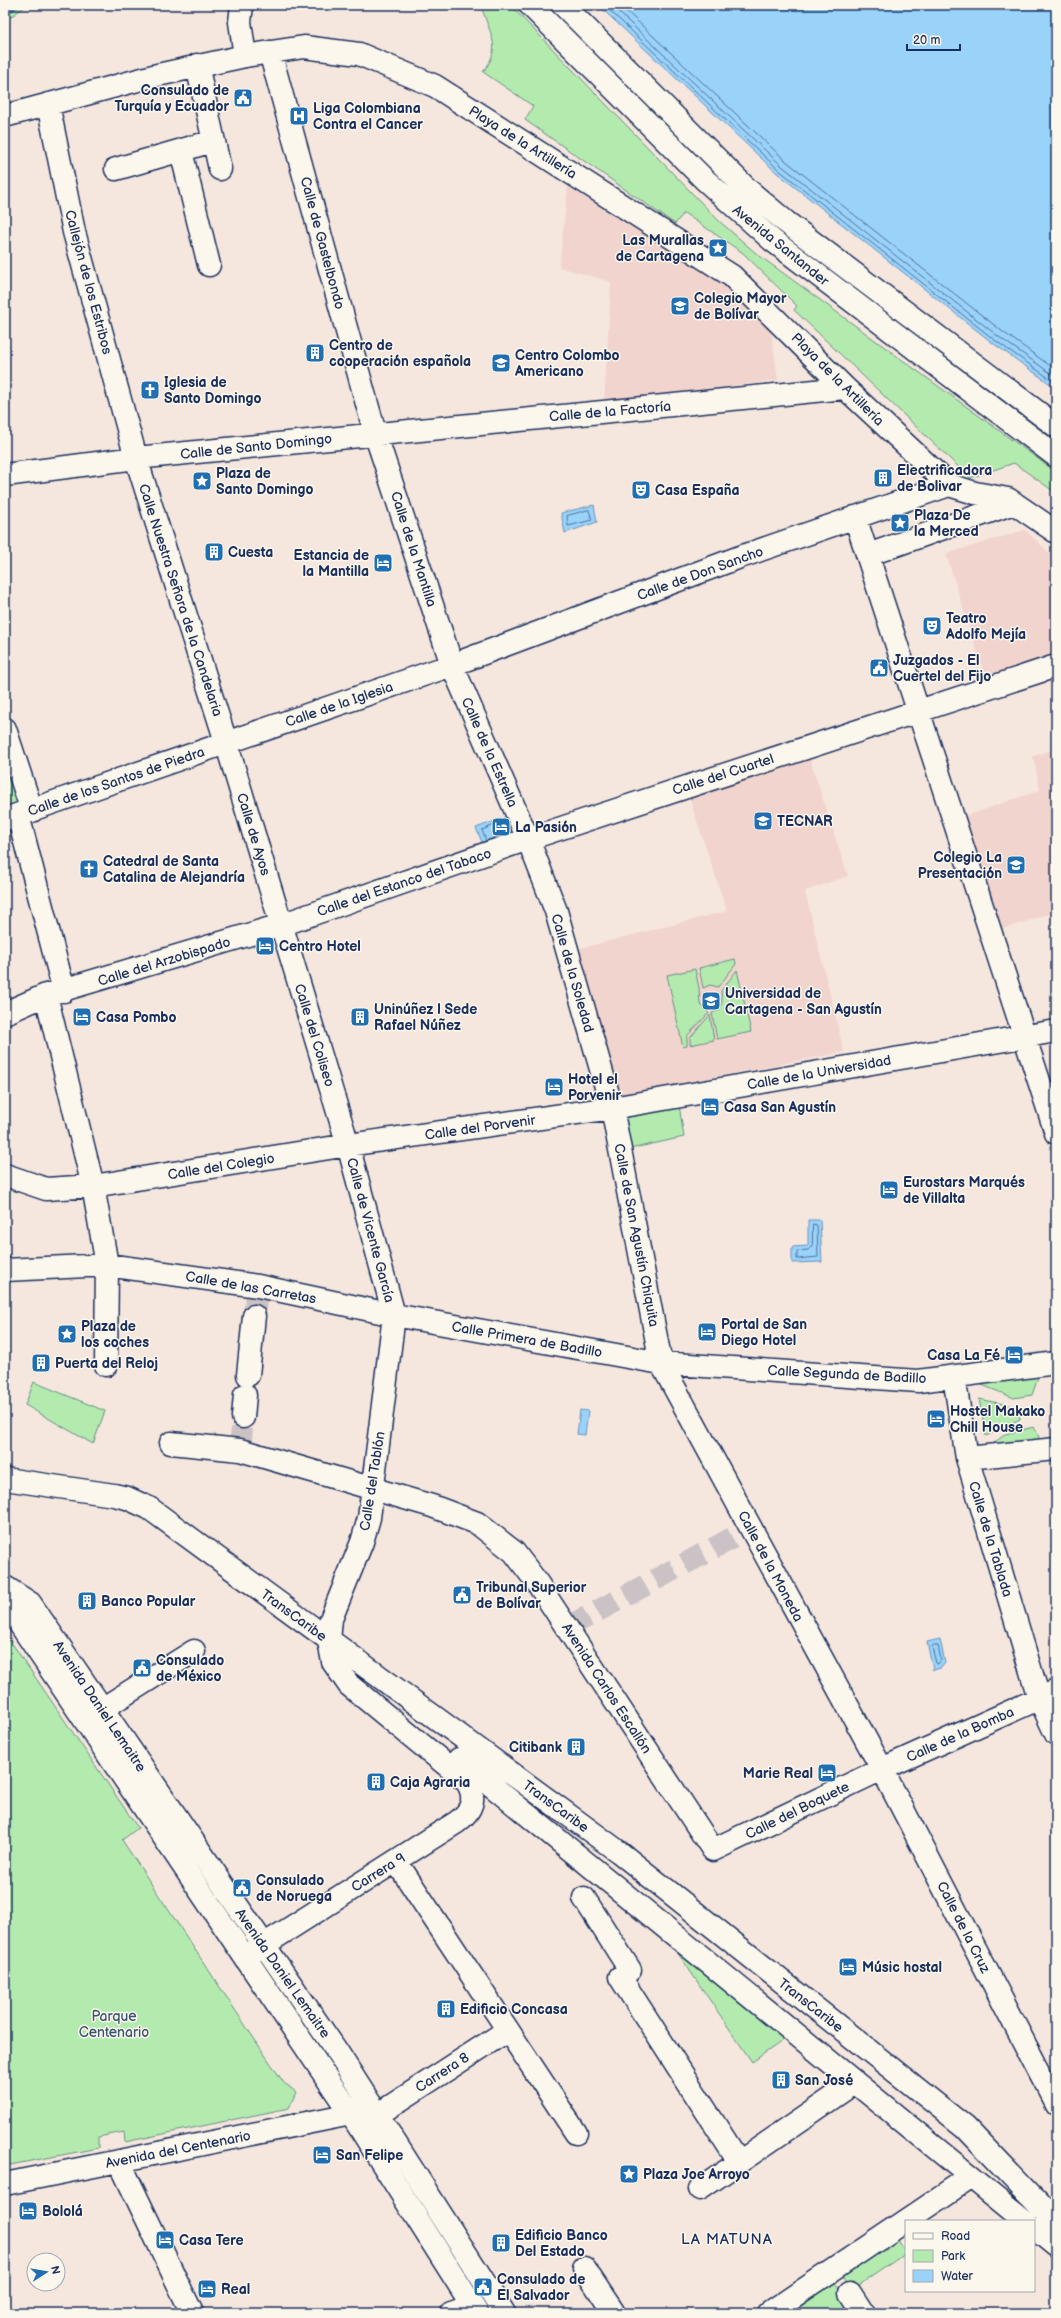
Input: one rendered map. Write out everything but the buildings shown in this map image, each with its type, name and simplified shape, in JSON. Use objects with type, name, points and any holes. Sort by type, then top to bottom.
[{"type":"street","points":[[242,5],[240,22],[245,56]]},
{"type":"street","name":"Avenida Santander","points":[[530,5],[743,216],[772,240],[1056,456]]},
{"type":"street","name":"Avenida Santander","points":[[563,5],[748,190],[786,222],[1056,426]]},
{"type":"street","name":"Playa de la Artillería","points":[[5,116],[197,65],[245,56],[304,47],[360,54],[434,86],[732,276],[845,388],[949,485]]},
{"type":"street","name":"Calle de Gastelbondo","points":[[270,52],[375,433]]},
{"type":"street","points":[[197,65],[220,169]]},
{"type":"street","name":"Callejón de los Estribos","points":[[48,104],[74,232],[136,458]]},
{"type":"street","points":[[116,169],[214,141]]},
{"type":"street","points":[[180,151],[209,266]]},
{"type":"street","name":"Calle de la Factoría","points":[[375,433],[845,388]]},
{"type":"street","name":"Calle de Santo Domingo","points":[[5,475],[136,458],[375,433]]},
{"type":"street","name":"Calle de la Mantilla","points":[[375,433],[452,665]]},
{"type":"street","name":"Calle Nuestra Señora de la Candelaria","points":[[136,458],[226,742]]},
{"type":"street","points":[[949,485],[1008,500],[1056,532]]},
{"type":"street","name":"Calle de Don Sancho","points":[[452,665],[733,560],[949,485]]},
{"type":"street","points":[[868,555],[1014,503]]},
{"type":"street","points":[[855,517],[1026,1036],[1056,1133]]},
{"type":"street","name":"Calle de la Iglesia","points":[[226,742],[452,665]]},
{"type":"street","name":"Calle de la Estrella","points":[[452,665],[528,839]]},
{"type":"street","name":"Calle del Cuartel","points":[[528,839],[1056,666]]},
{"type":"street","points":[[5,729],[18,815],[55,993],[107,1265],[106,1365]]},
{"type":"street","name":"Calle de los Santos de Piedra","points":[[18,815],[226,742]]},
{"type":"street","name":"Calle de Ayos","points":[[226,742],[281,925]]},
{"type":"street","name":"Calle del Estanco del Tabaco","points":[[281,925],[528,839]]},
{"type":"street","name":"Calle de la Soledad","points":[[528,839],[556,911],[612,1108]]},
{"type":"street","name":"Calle del Arzobispado","points":[[5,1013],[55,993],[281,925]]},
{"type":"street","name":"Calle del Coliseo","points":[[281,925],[348,1145]]},
{"type":"street","name":"Calle de la Universidad","points":[[612,1108],[1056,1031]]},
{"type":"street","name":"Calle del Porvenir","points":[[348,1145],[612,1108]]},
{"type":"street","name":"Calle de San Agustín Chiquita","points":[[612,1108],[661,1363]]},
{"type":"street","name":"Calle del Colegio","points":[[5,1175],[46,1189],[93,1186],[348,1145]]},
{"type":"street","name":"Calle de Vicente García","points":[[348,1145],[394,1315]]},
{"type":"street","name":"Calle de las Carretas","points":[[5,1270],[107,1265],[258,1286],[394,1315]]},
{"type":"street","name":"Calle Primera de Badillo","points":[[394,1315],[661,1363]]},
{"type":"street","name":"Calle del Tablón","points":[[331,1651],[331,1619],[362,1542],[373,1490],[394,1315]]},
{"type":"street","points":[[243,1417],[254,1316]]},
{"type":"street","name":"Calle Segunda de Badillo","points":[[661,1363],[918,1381],[1056,1363]]},
{"type":"street","name":"Calle de la Moneda","points":[[661,1363],[882,1769]]},
{"type":"street","name":"Calle de la Tablada","points":[[954,1377],[966,1458],[1048,1695],[1056,1734]]},
{"type":"street","name":"Avenida Carlos Escallón","points":[[171,1443],[240,1450],[432,1506],[477,1523],[514,1552],[568,1628],[713,1850]]},
{"type":"street","points":[[966,1458],[1056,1448]]},
{"type":"street","name":"TransCaribe","points":[[5,1479],[114,1495],[127,1498],[149,1508],[331,1651],[1024,2220]]},
{"type":"street","name":"TransCaribe","points":[[5,1488],[118,1507],[144,1515],[331,1651],[618,1852],[965,2127],[1056,2222]]},
{"type":"street","name":"Avenida Daniel Lemaitre","points":[[5,1588],[30,1603],[263,1946],[336,2050],[504,2313]]},
{"type":"street","name":"Avenida Daniel Lemaitre","points":[[5,1596],[13,1614],[244,1958],[351,2114],[475,2309]]},
{"type":"street","points":[[102,1709],[194,1651]]},
{"type":"street","name":"Carrera 9","points":[[244,1958],[457,1822],[470,1809],[473,1802],[471,1788],[467,1782],[349,1685],[331,1651]]},
{"type":"street","name":"Calle de la Bomba","points":[[882,1769],[1048,1695]]},
{"type":"street","name":"Calle del Boquete","points":[[713,1850],[882,1769]]},
{"type":"street","name":"Calle de la Cruz","points":[[882,1769],[1053,2090]]},
{"type":"street","points":[[396,1861],[576,2133]]},
{"type":"street","points":[[584,1898],[630,1970],[620,1977],[739,2162]]},
{"type":"street","name":"Carrera 8","points":[[377,2115],[508,2030]]},
{"type":"street","points":[[700,2189],[844,2090]]},
{"type":"street","name":"Avenida del Centenario","points":[[5,2184],[351,2114]]},
{"type":"street","points":[[119,2161],[192,2313]]},
{"type":"street","points":[[907,2220],[971,2177]]},
{"type":"street","points":[[769,2313],[905,2221]]},
{"type":"street","points":[[1035,2229],[1056,2246]]},
{"type":"street","points":[[584,2268],[614,2313]]},
{"type":"street","points":[[850,2293],[863,2313]]},
{"type":"street","points":[[451,2313],[475,2309]]},
{"type":"shaded area","name":"Colegio Mayor de Bolívar","points":[[568,187],[729,282],[771,330],[778,380],[604,403],[611,282],[559,267]]},
{"type":"shaded area","points":[[1025,530],[1056,559],[1056,655],[985,677],[946,554]]},
{"type":"shaded area","name":"Colegio La Presentación","points":[[1052,750],[1056,765],[1056,912],[999,930],[960,818],[1040,790],[1033,756]]},
{"type":"shaded area","name":"Universidad de Cartagena - San Agustín","points":[[809,756],[848,876],[805,891],[844,1052],[616,1096],[578,949],[727,911],[689,797]]},
{"type":"green space","points":[[5,5],[27,5],[5,21]]},
{"type":"green space","points":[[481,5],[510,5],[719,221],[757,254],[1056,472],[1056,493],[1014,463],[970,478],[794,310],[797,306],[743,253],[684,213],[675,224],[525,120],[533,106],[483,72],[493,54],[493,46],[490,31]]},
{"type":"green space","points":[[5,740],[25,803],[5,809]]},
{"type":"green space","points":[[735,959],[736,964],[718,987],[710,985],[703,988],[699,968]]},
{"type":"green space","points":[[695,969],[699,988],[700,1004],[709,1013],[687,1036],[687,1046],[683,1047],[667,975]]},
{"type":"green space","points":[[737,970],[751,1032],[717,1039],[712,1013],[719,1010],[722,1002],[721,991]]},
{"type":"green space","points":[[710,1015],[714,1040],[690,1045],[690,1038]]},
{"type":"green space","points":[[679,1105],[684,1137],[625,1150],[616,1111]]},
{"type":"green space","points":[[1040,1372],[1032,1395],[1014,1398],[977,1383]]},
{"type":"green space","points":[[34,1382],[105,1411],[93,1444],[25,1405]]},
{"type":"green space","points":[[979,1399],[1018,1407],[1020,1419],[986,1436]]},
{"type":"green space","points":[[1034,1427],[1039,1437],[1036,1446],[1005,1451],[993,1444],[1005,1434]]},
{"type":"green space","name":"Parque Centenario","points":[[5,1633],[138,1828],[122,1840],[284,2083],[296,2092],[289,2108],[125,2142],[124,2132],[98,2137],[98,2148],[5,2166]]},
{"type":"green space","points":[[673,1946],[785,2039],[752,2062]]},
{"type":"green space","points":[[893,2232],[905,2251],[905,2254],[852,2290],[838,2269]]},
{"type":"green space","points":[[835,2283],[854,2313],[789,2313]]},
{"type":"water","points":[[598,5],[1056,5],[1056,388],[994,344],[777,173]]},
{"type":"water","points":[[594,505],[597,522],[565,533],[561,513]]},
{"type":"water","points":[[506,817],[514,836],[484,847],[476,828]]},
{"type":"water","points":[[808,1220],[820,1220],[822,1262],[792,1263],[792,1247],[808,1246]]},
{"type":"water","points":[[580,1410],[588,1411],[585,1435],[577,1434]]},
{"type":"water","points":[[940,1639],[945,1663],[941,1668],[933,1670],[927,1642]]},
{"type":"waterway","points":[[5,13],[17,5]]},
{"type":"tunnel","points":[[254,1316],[258,1286]]},
{"type":"tunnel","points":[[240,1450],[243,1417]]},
{"type":"tunnel","points":[[568,1627],[751,1528]]},
{"type":"place","name":"Consulado de Turquía y Ecuador","points":[[243,98]]},
{"type":"place","name":"Liga Colombiana Contra el Cancer","points":[[299,116]]},
{"type":"place","name":"Las Murallas de Cartagena","points":[[718,248]]},
{"type":"place","name":"Colegio Mayor de Bolívar","points":[[680,306]]},
{"type":"place","name":"Centro de cooperación española","points":[[315,353]]},
{"type":"place","name":"Centro Colombo Americano","points":[[501,363]]},
{"type":"place","name":"Iglesia de Santo Domingo","points":[[150,390]]},
{"type":"place","name":"Electrificadora de Bolivar","points":[[883,478]]},
{"type":"place","name":"Plaza de Santo Domingo","points":[[202,481]]},
{"type":"place","name":"Casa España","points":[[641,490]]},
{"type":"place","name":"Plaza De la Merced","points":[[900,523]]},
{"type":"place","name":"Cuesta","points":[[214,552]]},
{"type":"place","name":"Estancia de la Mantilla","points":[[383,563]]},
{"type":"place","name":"Teatro Adolfo Mejía","points":[[932,626]]},
{"type":"place","name":"Juzgados - El Cuertel del Fijo","points":[[879,668]]},
{"type":"place","name":"TECNAR","points":[[763,821]]},
{"type":"place","name":"La Pasión","points":[[501,827]]},
{"type":"place","name":"Colegio La Presentación","points":[[1016,865]]},
{"type":"place","name":"Catedral de Santa Catalina de Alejandría","points":[[89,869]]},
{"type":"place","name":"Centro Hotel","points":[[265,946]]},
{"type":"place","name":"Universidad de Cartagena - San Agustín","points":[[711,1001]]},
{"type":"place","name":"Casa Pombo","points":[[82,1017]]},
{"type":"place","name":"Uninúñez | Sede Rafael Núñez","points":[[360,1017]]},
{"type":"place","name":"Hotel el Porvenir","points":[[554,1087]]},
{"type":"place","name":"Casa San Agustín","points":[[710,1107]]},
{"type":"place","name":"Eurostars Marqués de Villalta","points":[[889,1190]]},
{"type":"place","name":"Portal de San Diego Hotel","points":[[707,1332]]},
{"type":"place","name":"Plaza de los coches","points":[[67,1334]]},
{"type":"place","name":"Casa La Fé","points":[[1014,1355]]},
{"type":"place","name":"Puerta del Reloj","points":[[41,1363]]},
{"type":"place","name":"Hostel Makako Chill House","points":[[936,1419]]},
{"type":"place","name":"Tribunal Superior de Bolívar","points":[[462,1595]]},
{"type":"place","name":"Banco Popular","points":[[87,1601]]},
{"type":"place","name":"Consulado de México","points":[[142,1668]]},
{"type":"place","name":"Citibank","points":[[576,1747]]},
{"type":"place","name":"Marie Real","points":[[827,1773]]},
{"type":"place","name":"Caja Agraria","points":[[376,1782]]},
{"type":"place","name":"Consulado de Noruega","points":[[242,1888]]},
{"type":"place","name":"Músic hostal","points":[[848,1967]]},
{"type":"place","name":"Edificio Concasa","points":[[446,2009]]},
{"type":"place","name":"San José","points":[[781,2080]]},
{"type":"place","name":"San Felipe","points":[[322,2155]]},
{"type":"place","name":"Plaza Joe Arroyo","points":[[629,2174]]},
{"type":"place","name":"Bololá","points":[[28,2211]]},
{"type":"place","name":"Casa Tere","points":[[165,2240]]},
{"type":"place","name":"Edificio Banco Del Estado","points":[[501,2243]]},
{"type":"place","name":"Consulado de El Salvador","points":[[483,2287]]},
{"type":"place","name":"Real","points":[[207,2289]]},
{"type":"district","name":"LA MATUNA","points":[[727,2239]]}]
